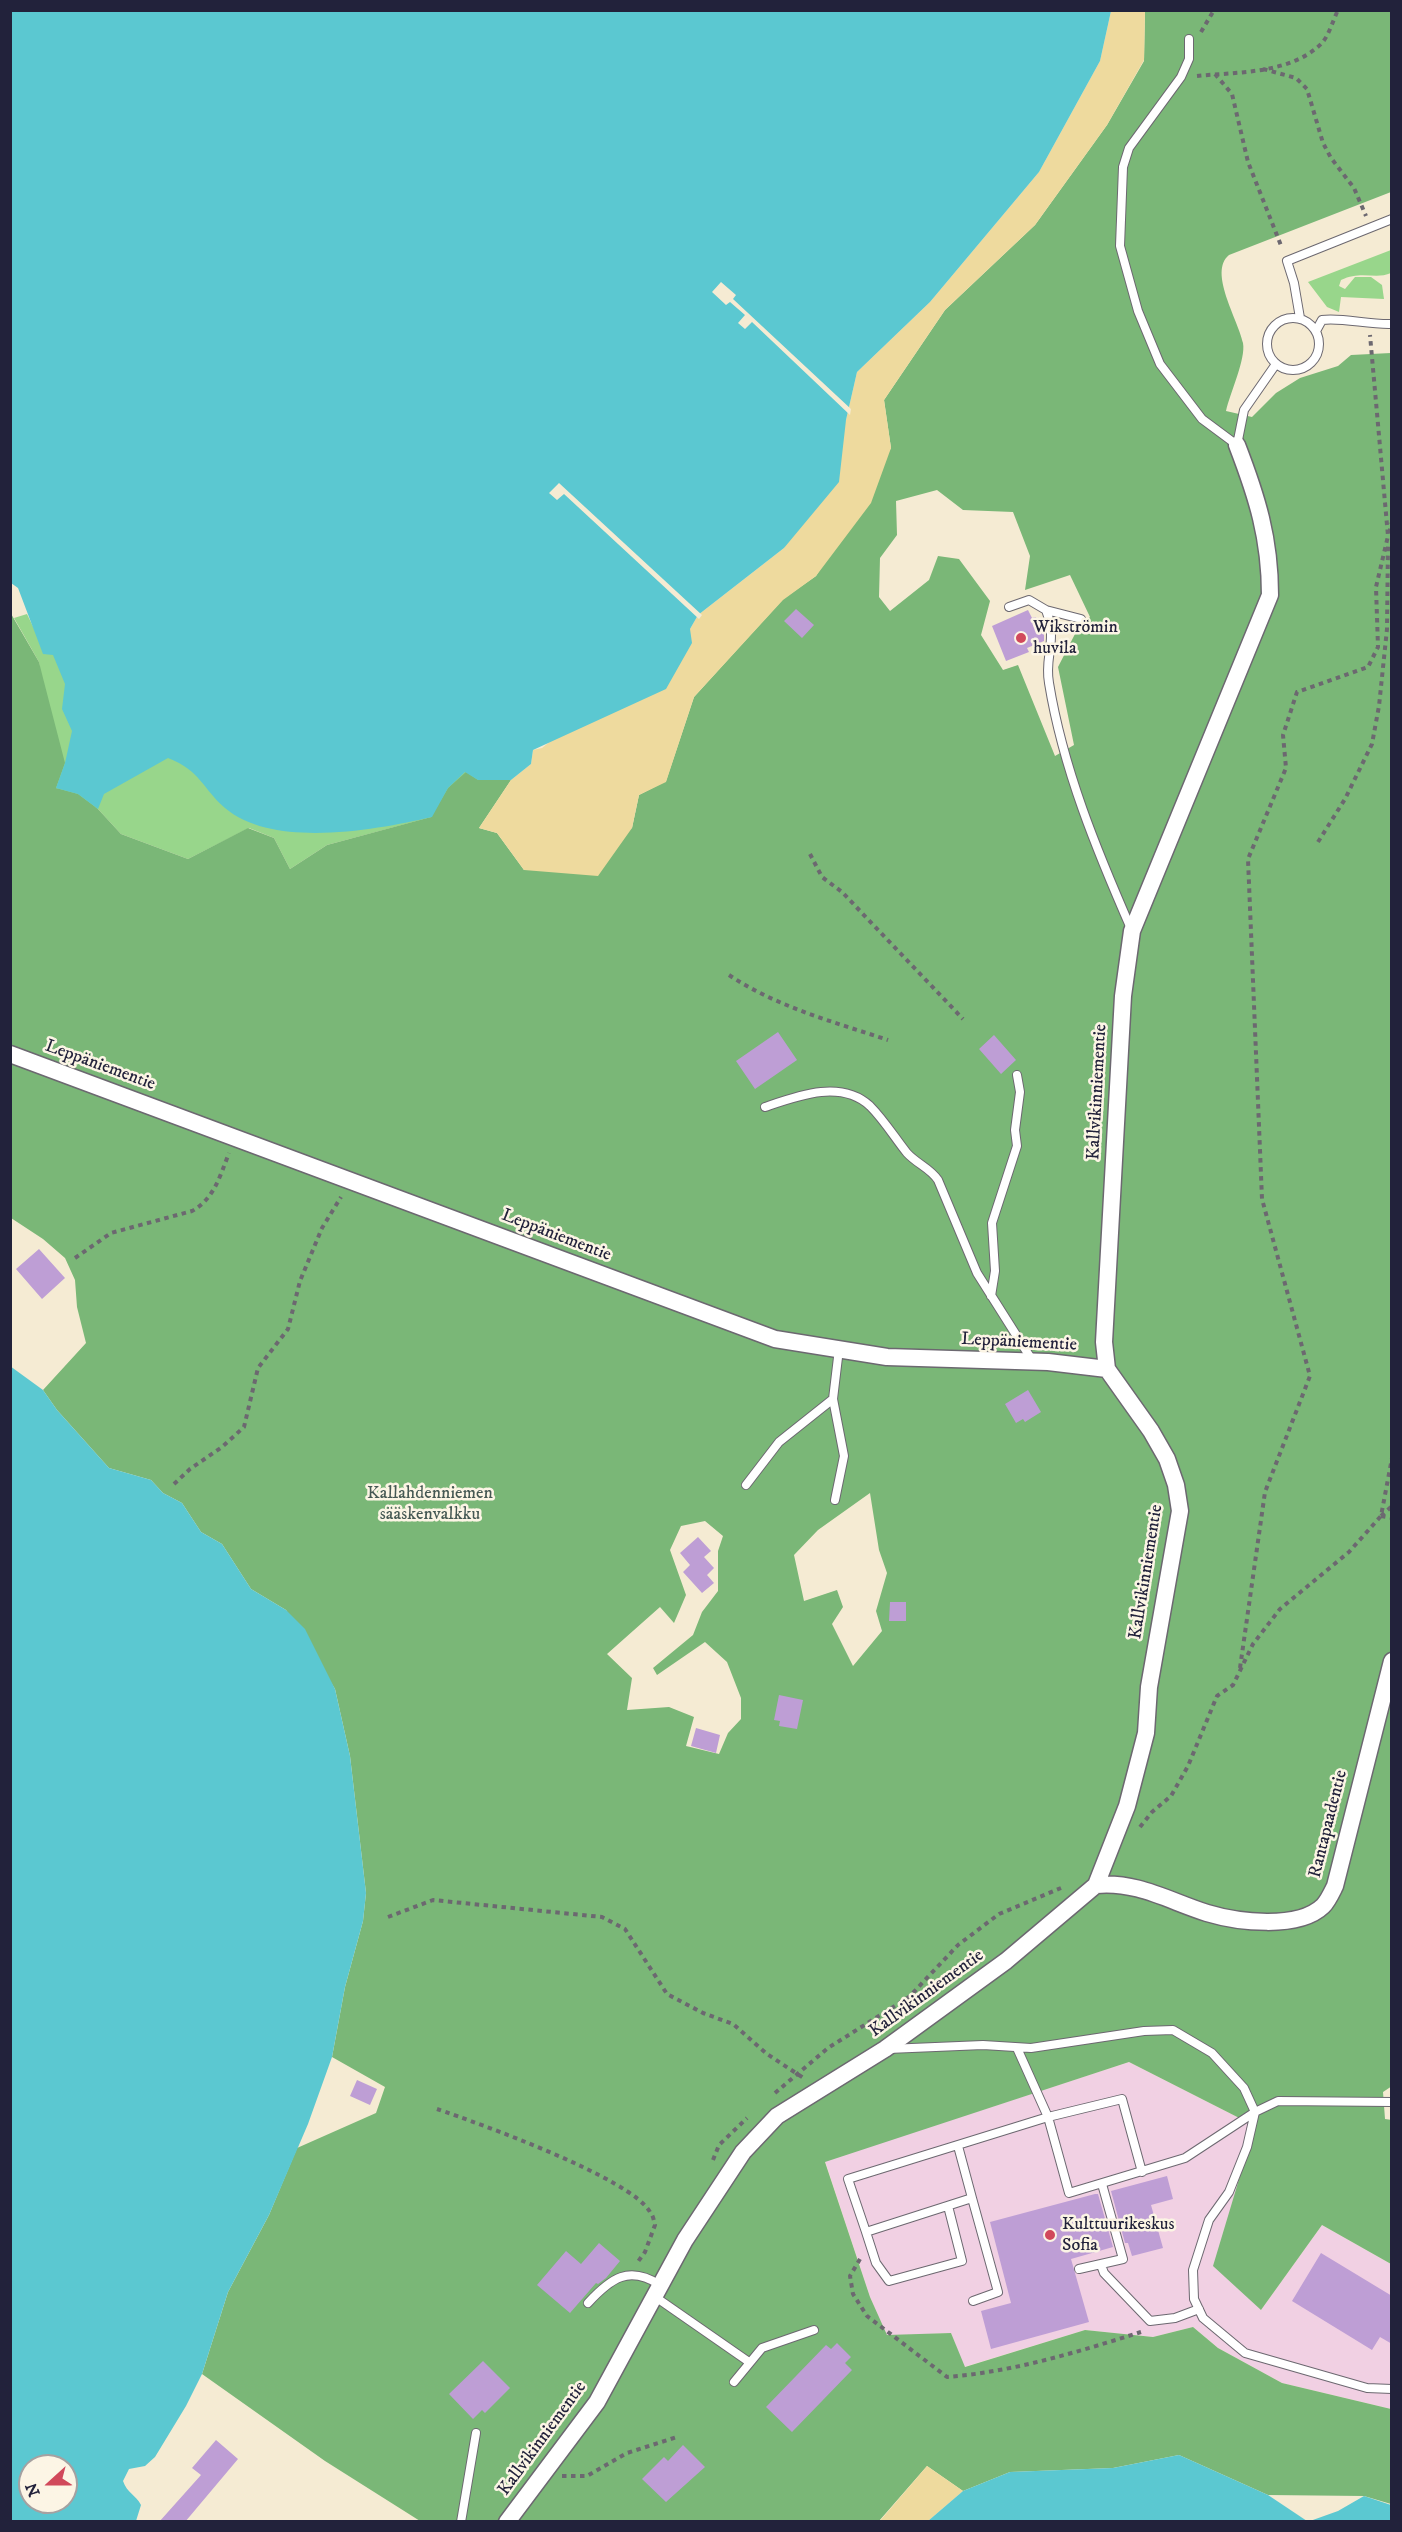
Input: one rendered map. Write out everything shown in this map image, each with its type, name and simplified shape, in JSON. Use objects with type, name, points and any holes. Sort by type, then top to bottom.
[{"type":"street","name":"Kallvikinniementie","points":[[507,2522],[597,2402],[685,2240],[743,2152],[777,2116],[885,2049],[1006,1961],[1096,1885],[1127,1806],[1146,1733],[1149,1687],[1180,1511],[1176,1485],[1167,1459],[1151,1431],[1107,1369],[1104,1342],[1122,1008],[1132,931],[1270,595],[1270,558],[1264,524],[1237,445]]},
{"type":"street","name":"Leppäniementie","points":[[10,1054],[776,1339],[887,1357],[1032,1361],[1107,1369]]},
{"type":"street","name":"Rantapaadentie","points":[[1096,1885],[1116,1883],[1151,1891],[1208,1913],[1257,1921],[1282,1922],[1305,1916],[1323,1906],[1335,1886],[1392,1661]]},
{"type":"lane","points":[[1189,39],[1189,59],[1181,77],[1129,148],[1123,167],[1120,246],[1138,311],[1160,364],[1202,419],[1237,445],[1244,410],[1276,364]]},
{"type":"lane","points":[[1300,318],[1294,283],[1287,261],[1392,219]]},
{"type":"lane","points":[[1300,318],[1307,321],[1316,331],[1319,345],[1312,362],[1296,370],[1287,370],[1276,364],[1267,351],[1268,333],[1280,320],[1300,318]]},
{"type":"lane","points":[[1316,331],[1323,320],[1330,319],[1369,325],[1392,324]]},
{"type":"lane","points":[[1009,607],[1029,600],[1046,610],[1081,619]]},
{"type":"lane","points":[[1046,610],[1053,627],[1048,680],[1076,790],[1100,856],[1132,931]]},
{"type":"lane","points":[[991,1296],[994,1271],[992,1223],[1017,1146],[1015,1130],[1020,1092],[1017,1075]]},
{"type":"lane","points":[[765,1107],[800,1095],[824,1091],[848,1093],[869,1105],[911,1158],[931,1171],[938,1180],[961,1238],[991,1296],[1032,1361]]},
{"type":"lane","points":[[835,1500],[844,1456],[833,1399],[839,1348]]},
{"type":"lane","points":[[746,1485],[779,1442],[833,1399]]},
{"type":"lane","points":[[885,2049],[983,2045],[1017,2048],[1144,2031],[1173,2030],[1212,2053],[1244,2088],[1255,2112],[1247,2147],[1229,2192],[1209,2220],[1193,2270],[1194,2299],[1203,2318],[1245,2353],[1367,2388],[1392,2389]]},
{"type":"lane","points":[[1017,2048],[1048,2117],[1069,2193],[1185,2158],[1255,2112],[1278,2101],[1392,2102]]},
{"type":"lane","points":[[948,2206],[962,2261],[889,2281],[876,2263],[848,2179],[1048,2117],[1122,2099],[1142,2172]]},
{"type":"lane","points":[[958,2146],[998,2292],[973,2301]]},
{"type":"lane","points":[[1079,2269],[1123,2259],[1102,2184]]},
{"type":"lane","points":[[866,2232],[972,2198]]},
{"type":"lane","points":[[1101,2265],[1104,2273],[1150,2321],[1175,2318],[1199,2309]]},
{"type":"lane","points":[[588,2303],[618,2278],[630,2273],[639,2274],[657,2291],[749,2362]]},
{"type":"lane","points":[[734,2382],[762,2348],[814,2330]]},
{"type":"lane","points":[[461,2522],[476,2433]]},
{"type":"path","points":[[1189,39],[1204,30],[1214,10]]},
{"type":"path","points":[[1181,77],[1263,69],[1297,60],[1322,43],[1338,10]]},
{"type":"path","points":[[1263,69],[1296,78],[1307,89],[1323,143],[1331,158],[1354,188],[1370,227]]},
{"type":"path","points":[[1215,74],[1232,93],[1248,162],[1287,261]]},
{"type":"path","points":[[1318,842],[1345,799],[1372,744],[1379,706],[1387,629],[1388,536],[1369,325]]},
{"type":"path","points":[[1240,1671],[1265,1492],[1310,1376],[1262,1199],[1248,859],[1286,768],[1283,735],[1297,692],[1368,667],[1378,647],[1376,587],[1392,522]]},
{"type":"path","points":[[810,854],[822,877],[842,892],[963,1018]]},
{"type":"path","points":[[729,975],[750,989],[819,1018],[888,1040]]},
{"type":"path","points":[[75,1258],[111,1233],[192,1211],[204,1204],[216,1187],[235,1136]]},
{"type":"path","points":[[174,1484],[244,1427],[258,1368],[288,1329],[300,1281],[322,1228],[338,1199],[358,1182]]},
{"type":"path","points":[[1381,1516],[1392,1458]]},
{"type":"path","points":[[1139,1829],[1152,1812],[1171,1796],[1188,1766],[1217,1696],[1233,1685],[1253,1644],[1280,1609],[1349,1552],[1392,1506]]},
{"type":"path","points":[[1381,1516],[1392,1518]]},
{"type":"path","points":[[388,1917],[433,1900],[602,1917],[625,1929],[667,1994],[703,2013],[733,2024],[767,2054],[821,2089]]},
{"type":"path","points":[[437,2109],[507,2135],[606,2179],[650,2210],[655,2225],[645,2252],[630,2273]]},
{"type":"path","points":[[871,2248],[862,2256],[850,2277],[853,2294],[867,2316],[947,2377],[984,2374],[1091,2348],[1145,2331],[1150,2321]]},
{"type":"path","points":[[548,2469],[562,2476],[587,2476],[627,2453],[677,2437]]},
{"type":"shaded area","points":[[1129,2062],[1255,2126],[1261,2310],[1322,2225],[1391,2264],[1391,2409],[1282,2383],[1218,2348],[1193,2327],[1153,2337],[1085,2330],[964,2367],[951,2333],[887,2336],[870,2297],[825,2161]]},
{"type":"green space","name":"Kallahdenniemen sääskenvalkku","points":[[1145,11],[1391,11],[1391,192],[1229,255],[1223,263],[1222,273],[1226,296],[1243,343],[1240,367],[1226,411],[1252,417],[1276,393],[1300,378],[1338,366],[1351,355],[1391,353],[1392,2086],[1383,2092],[1385,2119],[1392,2120],[1391,2264],[1322,2225],[1261,2310],[1213,2266],[1255,2126],[1129,2062],[825,2162],[870,2297],[887,2335],[951,2333],[965,2367],[1085,2330],[1153,2337],[1193,2327],[1218,2348],[1282,2383],[1391,2409],[1391,2504],[1364,2496],[1268,2495],[1179,2455],[1113,2468],[1010,2472],[963,2491],[927,2466],[879,2521],[420,2521],[325,2461],[202,2374],[228,2292],[269,2215],[297,2148],[376,2113],[385,2087],[332,2057],[345,1987],[363,1921],[366,1893],[350,1756],[335,1689],[286,1610],[251,1589],[222,1544],[201,1532],[182,1503],[163,1493],[151,1480],[109,1468],[57,1410],[43,1390],[86,1343],[77,1307],[75,1280],[65,1258],[43,1239],[11,1218],[10,612],[39,662],[65,763],[56,788],[78,794],[98,809],[121,834],[188,859],[248,828],[274,838],[290,869],[327,845],[431,817],[448,788],[466,772],[478,780],[511,780],[479,828],[497,833],[524,870],[632,828],[639,795],[666,781],[694,697],[783,599],[816,576],[891,448],[884,400],[945,310],[1035,225],[1107,125],[1144,61]],"holes":[[[937,490],[963,510],[1013,512],[1030,556],[1025,590],[1070,575],[1090,617],[1075,634],[1058,667],[1074,745],[1055,756],[1018,665],[1003,670],[981,635],[990,601],[959,559],[938,556],[929,580],[890,611],[879,597],[880,558],[897,535],[896,501]],[[870,1493],[879,1550],[887,1573],[876,1611],[882,1631],[853,1666],[832,1624],[843,1607],[837,1590],[804,1601],[794,1555],[818,1530]],[[705,1521],[723,1536],[718,1551],[718,1591],[702,1612],[693,1635],[653,1668],[657,1675],[705,1642],[727,1662],[741,1698],[741,1719],[728,1733],[719,1754],[686,1746],[694,1717],[669,1707],[627,1710],[632,1678],[607,1654],[660,1607],[674,1623],[686,1595],[670,1550],[681,1526]]]},
{"type":"green space","points":[[1391,250],[1391,273],[1379,276],[1349,277],[1341,280],[1339,286],[1345,289],[1355,277],[1371,277],[1382,285],[1384,299],[1341,297],[1339,312],[1327,307],[1308,282]]},
{"type":"green space","points":[[27,614],[39,639],[511,780],[478,780],[432,817],[327,845],[290,869],[274,838],[249,828],[188,859],[121,834],[98,809],[56,788],[39,662],[14,618]]},
{"type":"sand","points":[[1111,11],[1145,11],[1144,60],[1107,125],[1035,225],[945,310],[884,400],[891,448],[871,503],[816,576],[783,600],[694,697],[666,782],[639,795],[632,828],[598,876],[524,870],[497,833],[479,828],[511,780],[531,764],[533,750],[542,748],[690,629],[698,615],[784,548],[846,420],[857,372],[930,302],[1039,172],[1100,61]]},
{"type":"sand","points":[[927,2466],[963,2491],[928,2521],[879,2522]]},
{"type":"water","points":[[10,11],[1111,11],[1100,61],[1039,172],[930,302],[857,372],[846,420],[839,482],[784,548],[698,615],[690,629],[692,643],[666,689],[533,750],[531,764],[511,780],[478,780],[465,772],[448,788],[432,817],[383,827],[326,833],[270,829],[245,821],[217,801],[188,768],[168,758],[104,794],[98,809],[78,794],[56,788],[65,763],[72,731],[62,709],[65,684],[53,655],[43,654],[18,588],[11,583]]},
{"type":"water","points":[[10,1366],[43,1390],[57,1410],[109,1468],[151,1480],[163,1493],[182,1503],[201,1532],[222,1544],[251,1589],[286,1610],[305,1629],[335,1689],[350,1756],[366,1893],[363,1921],[345,1987],[332,2057],[308,2124],[269,2215],[228,2292],[202,2374],[186,2406],[155,2457],[145,2466],[129,2469],[123,2481],[141,2505],[136,2521],[11,2521]]},
{"type":"water","points":[[1179,2455],[1268,2495],[1307,2521],[928,2521],[963,2491],[1010,2472],[1113,2468]]},
{"type":"water","points":[[1364,2496],[1391,2505],[1391,2521],[1310,2521],[1338,2511]]},
{"type":"pier","points":[[721,282],[736,295],[733,299],[851,409],[850,415],[752,322],[745,329],[738,323],[745,315],[730,302],[726,305],[712,292]]},
{"type":"pier","points":[[559,483],[702,615],[699,619],[564,494],[557,500],[549,493]]},
{"type":"building","points":[[796,609],[814,625],[802,638],[784,621]]},
{"type":"building","name":"Wikströmin huvila","points":[[1028,610],[1032,618],[1036,617],[1039,625],[1044,626],[1044,641],[1027,648],[1029,652],[1006,661],[992,626]]},
{"type":"building","points":[[778,1032],[797,1060],[755,1089],[736,1061]]},
{"type":"building","points":[[994,1035],[1016,1060],[1001,1074],[979,1049]]},
{"type":"building","points":[[39,1249],[65,1278],[42,1299],[16,1269]]},
{"type":"building","points":[[1028,1390],[1041,1412],[1025,1422],[1023,1419],[1016,1423],[1005,1404]]},
{"type":"building","points":[[698,1537],[711,1551],[704,1557],[714,1568],[707,1575],[714,1583],[702,1593],[683,1572],[690,1565],[680,1553]]},
{"type":"building","points":[[890,1602],[906,1602],[906,1621],[889,1621]]},
{"type":"building","points":[[779,1695],[803,1700],[797,1729],[779,1726],[780,1721],[774,1720]]},
{"type":"building","points":[[696,1728],[720,1735],[716,1753],[691,1746]]},
{"type":"building","points":[[357,2080],[377,2089],[370,2105],[350,2096]]},
{"type":"building","points":[[1167,2176],[1173,2199],[1151,2205],[1163,2248],[1132,2256],[1128,2243],[1125,2243],[1111,2191]]},
{"type":"building","points":[[1098,2194],[1113,2247],[1071,2259],[1089,2322],[991,2349],[981,2311],[1011,2303],[990,2222]]},
{"type":"building","points":[[599,2243],[620,2261],[606,2278],[596,2283],[570,2313],[537,2285],[566,2251],[581,2264]]},
{"type":"building","points":[[1321,2253],[1392,2296],[1392,2344],[1380,2337],[1372,2350],[1292,2301]]},
{"type":"building","points":[[837,2343],[851,2357],[845,2363],[852,2370],[792,2432],[766,2407],[826,2345],[831,2349]]},
{"type":"building","points":[[483,2361],[510,2388],[485,2413],[482,2410],[473,2419],[449,2394]]},
{"type":"building","points":[[216,2440],[238,2459],[185,2522],[159,2522],[201,2475],[192,2468]]},
{"type":"building","points":[[683,2445],[705,2467],[666,2502],[642,2479],[664,2457],[668,2461]]},
{"type":"place","name":"Wikströmin huvila","points":[[1021,638]]},
{"type":"place","name":"Kulttuurikeskus Sofia","points":[[1050,2235]]}]
